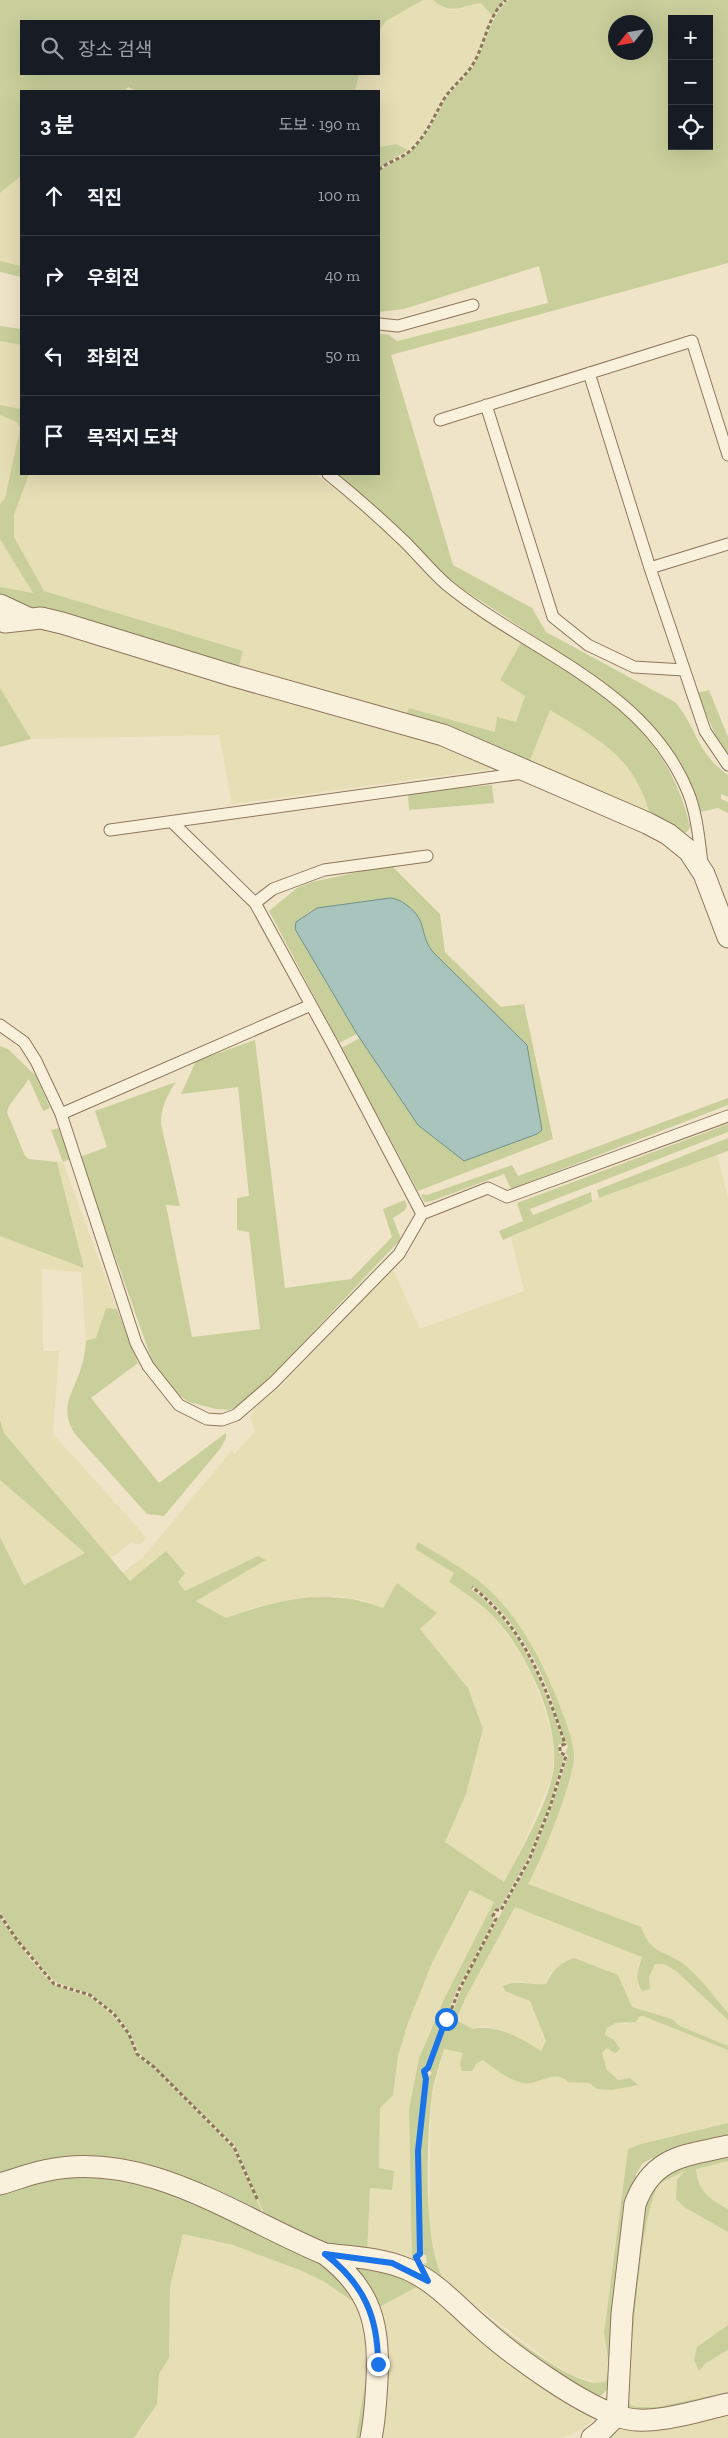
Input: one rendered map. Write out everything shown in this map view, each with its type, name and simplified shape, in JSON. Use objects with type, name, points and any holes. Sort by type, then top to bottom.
[{"type":"street","points":[[2,617],[42,618],[62,623],[234,676],[423,728],[473,747],[668,834],[689,851],[704,874],[728,937]]},
{"type":"street","points":[[592,2438],[617,2415],[622,2314],[636,2204],[640,2190],[651,2174],[666,2163],[683,2156],[728,2146]]},
{"type":"street","points":[[0,2184],[45,2170],[107,2168],[161,2181],[219,2204],[266,2228],[325,2254],[340,2266],[362,2295],[372,2314],[378,2338],[378,2364],[375,2417],[371,2438]]},
{"type":"street","points":[[325,2254],[392,2263],[428,2281],[504,2347],[582,2399],[617,2415],[631,2419],[662,2417],[728,2404]]},
{"type":"lane","points":[[380,324],[398,326],[473,305]]},
{"type":"lane","points":[[440,420],[692,341],[728,455]]},
{"type":"lane","points":[[590,373],[650,568],[705,731],[728,765]]},
{"type":"lane","points":[[486,405],[553,617],[588,645],[634,667],[684,670]]},
{"type":"lane","points":[[329,475],[375,514],[447,584],[594,682],[648,728],[665,748],[689,793],[698,832],[704,874]]},
{"type":"lane","points":[[650,568],[728,544]]},
{"type":"lane","points":[[110,830],[528,772]]},
{"type":"lane","points":[[172,822],[255,903],[422,1214]]},
{"type":"lane","points":[[255,903],[273,889],[324,870],[427,856]]},
{"type":"lane","points":[[61,1114],[311,1005]]},
{"type":"lane","points":[[0,1025],[24,1042],[36,1061],[61,1114],[136,1343],[148,1366],[179,1406],[207,1419],[222,1420],[236,1415],[273,1383],[399,1254],[422,1214],[488,1188],[507,1197],[728,1116]]},
{"type":"path","points":[[380,169],[409,152],[421,139],[435,120],[444,99],[479,54],[494,17],[506,0]]},
{"type":"path","points":[[428,2281],[416,2257],[420,2254],[418,2151],[426,2079],[424,2071],[428,2068],[459,1990],[496,1919],[493,1916],[496,1910],[501,1910],[528,1860],[550,1808],[566,1756],[560,1752],[560,1746],[565,1744],[549,1695],[536,1665],[518,1635],[486,1598],[472,1588]]},
{"type":"path","points":[[0,1915],[17,1940],[54,1984],[90,1995],[114,2014],[129,2034],[137,2054],[154,2068],[234,2147],[260,2207],[266,2228]]},
{"type":"shaded area","points":[[423,0],[433,0],[443,8],[454,10],[481,3],[493,17],[478,54],[468,70],[443,98],[433,120],[408,150],[396,144],[380,147],[380,90],[355,90],[359,75],[380,75],[380,30],[386,21]]},
{"type":"shaded area","points":[[20,177],[20,266],[0,261],[0,193]]},
{"type":"shaded area","points":[[0,341],[20,345],[20,409],[0,405]]},
{"type":"shaded area","points":[[0,415],[17,422],[20,429],[5,498],[0,504]]},
{"type":"shaded area","points":[[29,475],[316,475],[379,523],[435,582],[455,599],[522,641],[500,680],[525,695],[516,722],[496,732],[409,708],[406,714],[239,668],[242,651],[43,591],[14,537],[14,515]]},
{"type":"shaded area","points":[[0,539],[13,558],[33,594],[0,587]]},
{"type":"shaded area","points":[[44,626],[428,736],[489,760],[491,769],[232,804],[219,735],[31,739],[0,688],[0,631]]},
{"type":"shaded area","points":[[550,710],[593,736],[615,754],[640,784],[650,815],[529,763]]},
{"type":"shaded area","points":[[717,1155],[728,1197],[728,2013],[686,1966],[655,1950],[640,1927],[528,1884],[546,1844],[570,1777],[574,1756],[546,1672],[486,1587],[418,1542],[415,1549],[454,1573],[449,1582],[479,1603],[495,1618],[516,1647],[530,1671],[544,1707],[552,1735],[554,1759],[552,1778],[518,1856],[504,1882],[445,1842],[466,1794],[483,1729],[468,1688],[420,1629],[436,1613],[384,1608],[362,1600],[335,1596],[256,1607],[226,1618],[196,1600],[266,1560],[258,1556],[185,1591],[178,1582],[130,1581],[123,1573],[144,1556],[232,1450],[234,1455],[255,1431],[250,1418],[255,1407],[279,1388],[387,1274],[393,1270],[420,1329],[524,1291],[511,1237],[599,1198]]},
{"type":"shaded area","points":[[57,1162],[63,1162],[117,1309],[106,1308],[96,1339],[86,1341],[81,1272],[42,1269],[43,1351],[59,1351],[53,1434],[147,1538],[138,1545],[132,1542],[111,1558],[4,1433],[0,1420],[0,1236],[84,1268]]},
{"type":"shaded area","points":[[0,1480],[85,1553],[24,1585],[0,1537]]},
{"type":"shaded area","points":[[471,1890],[494,1902],[428,2034],[419,2058],[409,2109],[412,2266],[367,2255],[370,2188],[392,2190],[393,2171],[379,2168],[380,2107],[393,2095],[398,2056],[408,2023],[432,1963]]},
{"type":"shaded area","points":[[515,1907],[642,1957],[637,1972],[650,1989],[649,1977],[655,1963],[664,1964],[676,1971],[728,2020],[728,2046],[680,2026],[672,2019],[632,2007],[618,1975],[551,1972],[546,1984],[536,1985],[516,1981],[505,1991],[530,2001],[546,2041],[541,2051],[495,2029],[483,2026],[473,2029],[456,2020],[466,1997]]},
{"type":"shaded area","points":[[643,2016],[728,2050],[728,2123],[641,2144],[628,2149],[604,2333],[609,2366],[606,2381],[596,2383],[572,2375],[552,2363],[446,2283],[438,2272],[429,2230],[431,2100],[444,2049],[463,2053],[472,2071],[477,2063],[483,2060],[515,2081],[535,2083],[551,2075],[589,2083],[597,2089],[630,2078],[618,2080],[607,2071],[602,2053],[607,2048],[605,2035],[607,2028],[616,2023],[627,2024]]},
{"type":"shaded area","points":[[728,2161],[728,2209],[712,2201],[703,2192],[697,2179],[696,2168]]},
{"type":"shaded area","points":[[686,2171],[676,2199],[684,2207],[728,2232],[728,2325],[722,2328],[699,2371],[706,2363],[728,2350],[728,2392],[657,2407],[637,2407],[631,2405],[628,2398],[633,2322],[647,2214],[658,2184]]},
{"type":"shaded area","points":[[183,2234],[233,2245],[302,2271],[323,2281],[355,2303],[366,2329],[367,2370],[356,2438],[134,2438],[146,2422],[159,2374],[169,2358],[170,2287]]},
{"type":"shaded area","points":[[424,2283],[550,2393],[595,2414],[591,2422],[583,2429],[563,2438],[374,2438],[374,2310]]},
{"type":"shaded area","points":[[728,2407],[728,2438],[597,2438],[615,2426]]},
{"type":"green space","points":[[0,0],[423,0],[386,21],[380,30],[380,20],[20,20],[20,75],[359,75],[355,90],[134,90],[128,87],[126,90],[20,90],[20,177],[0,193]]},
{"type":"green space","points":[[433,0],[504,0],[493,17],[481,3],[451,9]]},
{"type":"green space","points":[[509,0],[728,0],[728,263],[391,355],[453,565],[532,608],[546,632],[675,702],[709,758],[728,775],[728,797],[721,794],[721,799],[728,802],[728,813],[718,808],[696,813],[676,759],[644,717],[601,680],[457,585],[333,475],[380,475],[380,334],[389,335],[397,341],[548,303],[539,266],[404,309],[380,312],[380,171],[407,154],[422,140],[445,100],[475,63],[496,15]]},
{"type":"green space","points":[[396,144],[408,150],[380,167],[380,147]]},
{"type":"green space","points":[[0,261],[20,266],[20,277],[0,272]]},
{"type":"green space","points":[[0,326],[20,329],[20,345],[0,341]]},
{"type":"green space","points":[[0,405],[20,409],[20,429],[17,422],[0,415]]},
{"type":"green space","points":[[20,429],[20,475],[29,475],[14,515],[14,537],[44,591],[243,651],[239,667],[406,714],[409,708],[495,732],[497,717],[516,722],[525,696],[500,680],[522,641],[604,696],[627,716],[647,738],[665,763],[679,792],[690,826],[688,831],[683,833],[650,815],[635,778],[624,764],[584,730],[550,710],[529,763],[0,599],[0,587],[33,593],[0,539],[0,504],[5,498]]},
{"type":"green space","points":[[0,688],[31,739],[0,747]]},
{"type":"green space","points":[[709,690],[728,737],[728,754],[715,734],[697,693]]},
{"type":"green space","points":[[492,785],[494,803],[409,810],[408,792]]},
{"type":"green space","points":[[391,865],[440,914],[445,952],[501,1007],[524,1004],[553,1139],[418,1191],[341,1048],[360,1038],[357,1034],[339,1043],[269,911],[297,888],[312,882]]},
{"type":"green space","points":[[255,1040],[285,1288],[351,1279],[392,1237],[383,1209],[405,1200],[407,1206],[404,1211],[393,1218],[401,1239],[280,1367],[239,1406],[229,1410],[216,1409],[189,1402],[177,1394],[154,1366],[80,1157],[107,1147],[95,1111],[176,1082],[165,1102],[161,1124],[180,1206],[166,1205],[192,1337],[260,1329],[249,1232],[237,1230],[237,1198],[249,1196],[238,1087],[181,1094],[196,1061]]},
{"type":"green space","points":[[0,1046],[8,1049],[36,1076],[50,1108],[43,1111],[29,1079],[9,1106],[7,1112],[25,1156],[29,1159],[57,1162],[84,1268],[0,1236]]},
{"type":"green space","points":[[728,1098],[728,1105],[511,1189],[504,1174],[432,1201],[424,1202],[421,1194],[427,1195],[512,1165],[518,1176]]},
{"type":"green space","points":[[728,1124],[728,1132],[530,1209],[533,1215],[591,1192],[592,1202],[503,1240],[499,1231],[523,1221],[517,1203]]},
{"type":"green space","points":[[59,1128],[70,1159],[63,1162],[51,1130]]},
{"type":"green space","points":[[728,1138],[728,1151],[599,1198],[597,1190]]},
{"type":"green space","points":[[106,1308],[117,1309],[138,1363],[91,1398],[159,1483],[226,1433],[226,1438],[220,1449],[164,1516],[147,1514],[75,1434],[70,1424],[67,1408],[82,1365],[86,1341],[96,1338]]},
{"type":"green space","points":[[0,1420],[4,1433],[130,1581],[166,1551],[185,1573],[178,1582],[185,1591],[258,1556],[266,1560],[196,1601],[226,1618],[265,1605],[304,1598],[344,1598],[383,1608],[397,1583],[437,1613],[420,1629],[468,1688],[483,1729],[466,1794],[445,1842],[504,1882],[538,1817],[552,1778],[554,1758],[553,1737],[548,1715],[530,1670],[506,1632],[484,1607],[449,1582],[454,1573],[415,1549],[418,1542],[461,1568],[485,1586],[519,1624],[536,1654],[558,1701],[570,1735],[574,1756],[573,1768],[563,1801],[541,1858],[528,1884],[641,1927],[645,1937],[655,1948],[679,1961],[692,1971],[728,2013],[728,2020],[676,1971],[664,1964],[655,1964],[649,1977],[650,1989],[642,1991],[637,1978],[642,1957],[515,1907],[466,1997],[456,2020],[473,2029],[491,2028],[509,2033],[541,2051],[546,2041],[530,2001],[505,1991],[503,1986],[515,1983],[546,1984],[557,1968],[564,1962],[574,1958],[618,1975],[632,2007],[672,2019],[680,2026],[728,2046],[728,2050],[643,2016],[639,2017],[636,2022],[616,2023],[607,2028],[605,2035],[614,2040],[620,2049],[615,2053],[607,2048],[602,2053],[607,2070],[618,2080],[630,2078],[638,2085],[612,2090],[597,2089],[589,2083],[568,2082],[557,2077],[530,2083],[518,2082],[502,2074],[483,2060],[477,2063],[472,2071],[462,2071],[460,2064],[463,2053],[444,2049],[432,2095],[428,2143],[430,2222],[438,2267],[446,2283],[497,2325],[559,2368],[578,2378],[594,2383],[606,2381],[609,2366],[604,2333],[628,2149],[641,2144],[728,2123],[728,2139],[652,2158],[642,2164],[636,2174],[608,2388],[602,2395],[594,2398],[506,2346],[427,2268],[424,2263],[427,2263],[426,2255],[422,2254],[420,2151],[422,2110],[427,2078],[432,2073],[429,2070],[468,1973],[530,1861],[551,1808],[568,1756],[565,1753],[568,1746],[544,1680],[519,1634],[497,1607],[472,1586],[471,1589],[489,1604],[504,1621],[518,1639],[529,1658],[556,1721],[563,1743],[558,1745],[559,1753],[564,1757],[549,1807],[527,1860],[500,1908],[495,1909],[492,1916],[494,1920],[457,1990],[426,2068],[422,2070],[425,2079],[417,2150],[419,2253],[415,2257],[422,2271],[412,2266],[409,2109],[419,2058],[445,1997],[494,1902],[470,1890],[432,1963],[408,2023],[398,2056],[393,2095],[380,2108],[379,2168],[394,2171],[392,2190],[370,2188],[367,2255],[340,2252],[267,2221],[235,2146],[139,2053],[130,2033],[115,2013],[91,1994],[55,1982],[18,1940],[0,1912],[0,1537],[24,1585],[85,1553],[0,1480]]},
{"type":"green space","points":[[0,1918],[30,1959],[53,1985],[90,1997],[112,2015],[129,2035],[137,2055],[154,2069],[233,2148],[261,2209],[261,2216],[154,2174],[0,2178]]},
{"type":"green space","points":[[728,2154],[728,2161],[696,2169],[699,2183],[706,2194],[715,2202],[728,2209],[728,2232],[684,2207],[676,2199],[677,2180],[685,2171],[658,2184],[649,2214],[643,2246],[634,2316],[628,2398],[631,2405],[637,2407],[657,2407],[728,2392],[728,2401],[625,2412],[628,2312],[648,2189],[677,2167]]},
{"type":"green space","points":[[92,2172],[142,2180],[276,2237],[337,2273],[372,2330],[362,2438],[356,2438],[367,2370],[366,2329],[355,2303],[323,2281],[302,2271],[233,2245],[183,2234],[170,2287],[169,2358],[159,2374],[157,2404],[134,2438],[0,2438],[0,2190]]},
{"type":"green space","points":[[336,2260],[424,2283],[374,2310]]},
{"type":"green space","points":[[728,2325],[728,2350],[706,2363],[699,2371],[694,2360],[697,2347]]},
{"type":"water","points":[[390,898],[408,906],[414,912],[421,923],[428,945],[432,951],[527,1045],[542,1130],[537,1134],[464,1161],[418,1125],[357,1034],[295,929],[296,922],[317,908]]},
{"type":"route","points":[[378,2364],[378,2338],[372,2314],[362,2295],[340,2266],[325,2254],[392,2263],[428,2281],[423,2269],[416,2260],[416,2257],[420,2254],[418,2151],[421,2110],[426,2079],[424,2071],[428,2068],[446,2019]]}]
